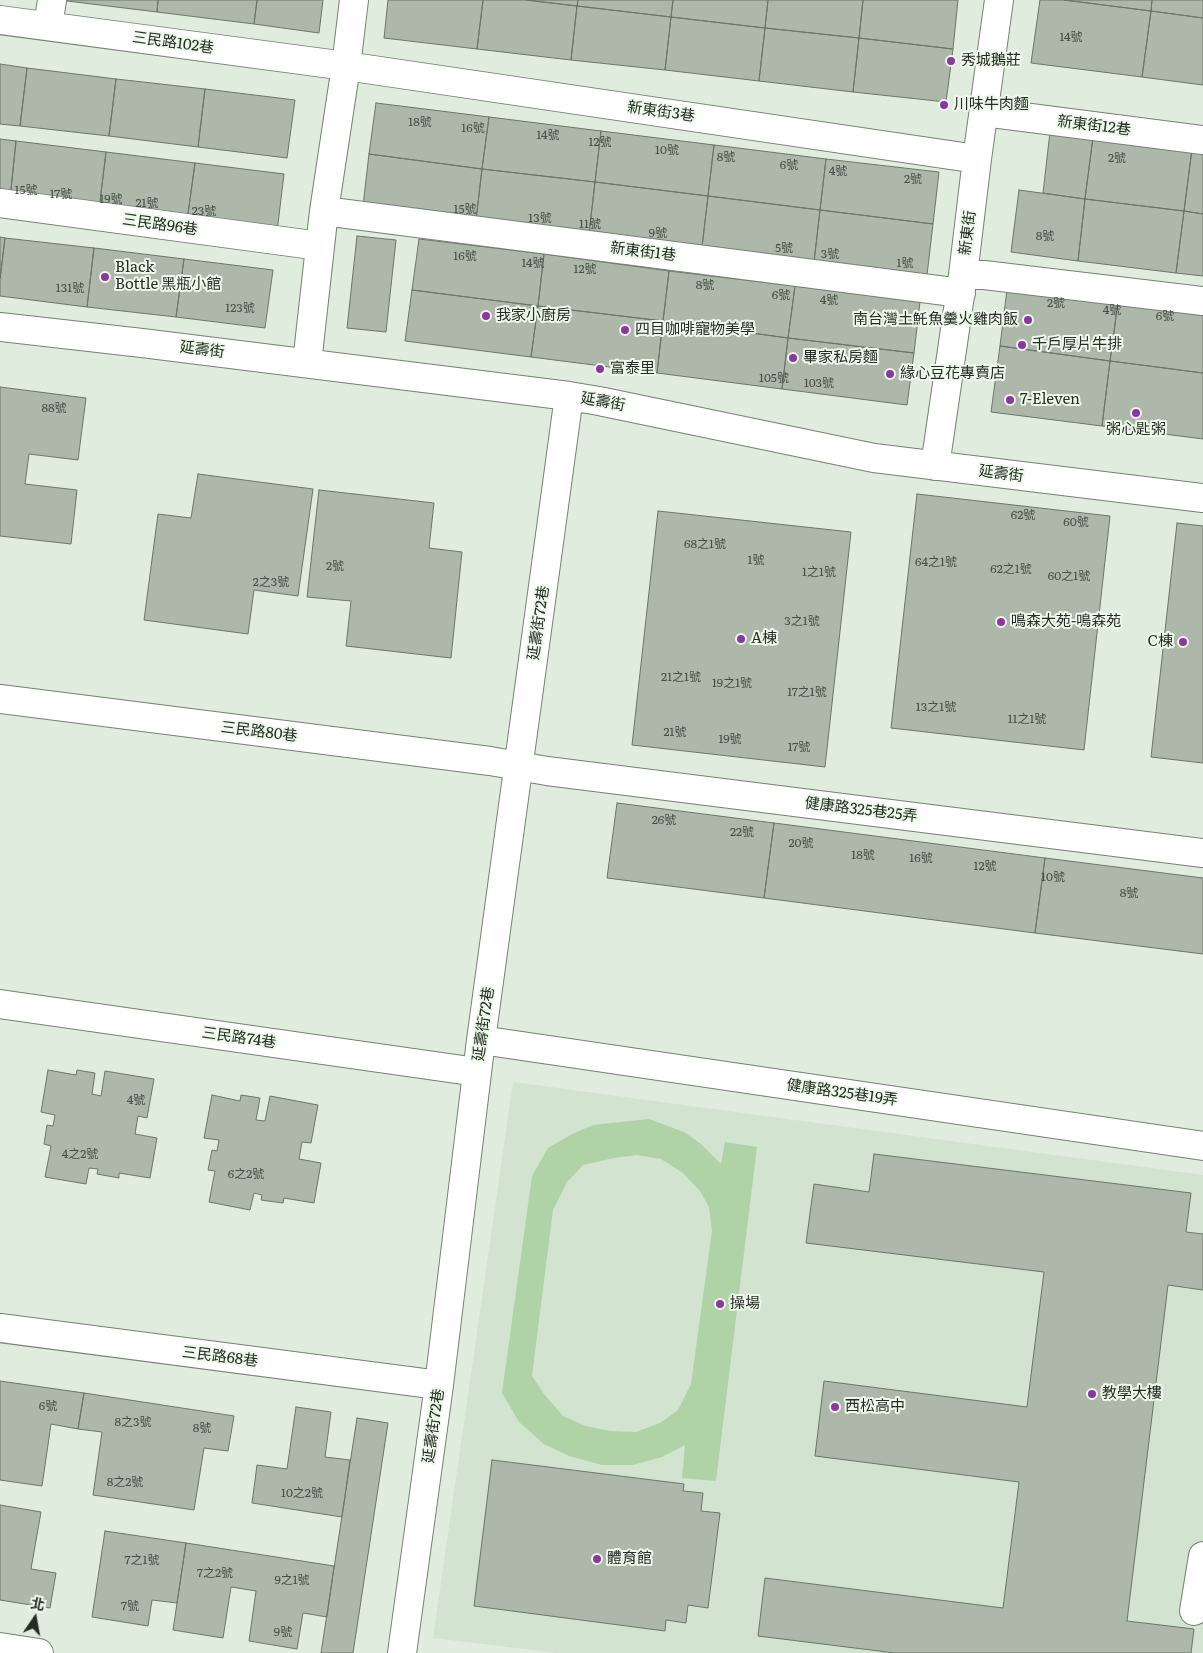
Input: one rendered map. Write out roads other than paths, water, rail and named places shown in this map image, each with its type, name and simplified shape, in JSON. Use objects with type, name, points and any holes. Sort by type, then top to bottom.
[{"type":"street","points":[[307,363],[324,211],[354,0]]},
{"type":"street","name":"新東街","points":[[935,466],[962,284],[999,0]]},
{"type":"street","name":"三民路102巷","points":[[0,20],[50,13],[346,66]]},
{"type":"street","name":"新東街3巷","points":[[346,66],[977,158]]},
{"type":"street","name":"新東街12巷","points":[[984,112],[1203,140]]},
{"type":"street","name":"三民路96巷","points":[[0,203],[320,246]]},
{"type":"street","name":"新東街1巷","points":[[324,211],[962,284],[984,275],[1203,301]]},
{"type":"street","name":"延壽街","points":[[0,327],[569,396],[874,458],[1203,498]]},
{"type":"street","name":"延壽街72巷","points":[[402,1653],[439,1385],[481,1040],[569,396]]},
{"type":"street","name":"三民路80巷","points":[[0,699],[519,765]]},
{"type":"street","name":"健康路325巷25弄","points":[[519,765],[547,771],[1203,853]]},
{"type":"street","name":"三民路74巷","points":[[0,1004],[477,1072]]},
{"type":"street","name":"健康路325巷19弄","points":[[481,1040],[1203,1146]]},
{"type":"street","name":"三民路68巷","points":[[0,1328],[439,1385]]},
{"type":"street","points":[[1194,1611],[1203,1556]]},
{"type":"street","points":[[0,1647],[39,1653]]},
{"type":"place","name":"秀城鵝莊","points":[[951,61]]},
{"type":"place","name":"川味牛肉麵","points":[[944,105]]},
{"type":"place","name":"Black Bottle 黑瓶小館","points":[[105,277]]},
{"type":"place","name":"我家小廚房","points":[[486,316]]},
{"type":"place","name":"南台灣土魠魚羹火雞肉飯","points":[[1028,320]]},
{"type":"place","name":"四目咖啡寵物美學","points":[[625,330]]},
{"type":"place","name":"千戶厚片牛排","points":[[1022,345]]},
{"type":"place","name":"畢家私房麵","points":[[793,358]]},
{"type":"place","name":"富泰里","points":[[600,369]]},
{"type":"place","name":"緣心豆花專賣店","points":[[890,374]]},
{"type":"place","name":"7-Eleven","points":[[1010,400]]},
{"type":"place","name":"粥心匙粥","points":[[1136,413]]},
{"type":"place","name":"鳴森大苑-鳴森苑","points":[[1001,622]]},
{"type":"place","name":"A棟","points":[[741,639]]},
{"type":"place","name":"C棟","points":[[1183,642]]},
{"type":"place","name":"操場","points":[[720,1304]]},
{"type":"place","name":"教學大樓","points":[[1092,1394]]},
{"type":"place","name":"西松高中","points":[[835,1407]]},
{"type":"place","name":"體育館","points":[[597,1559]]}]
